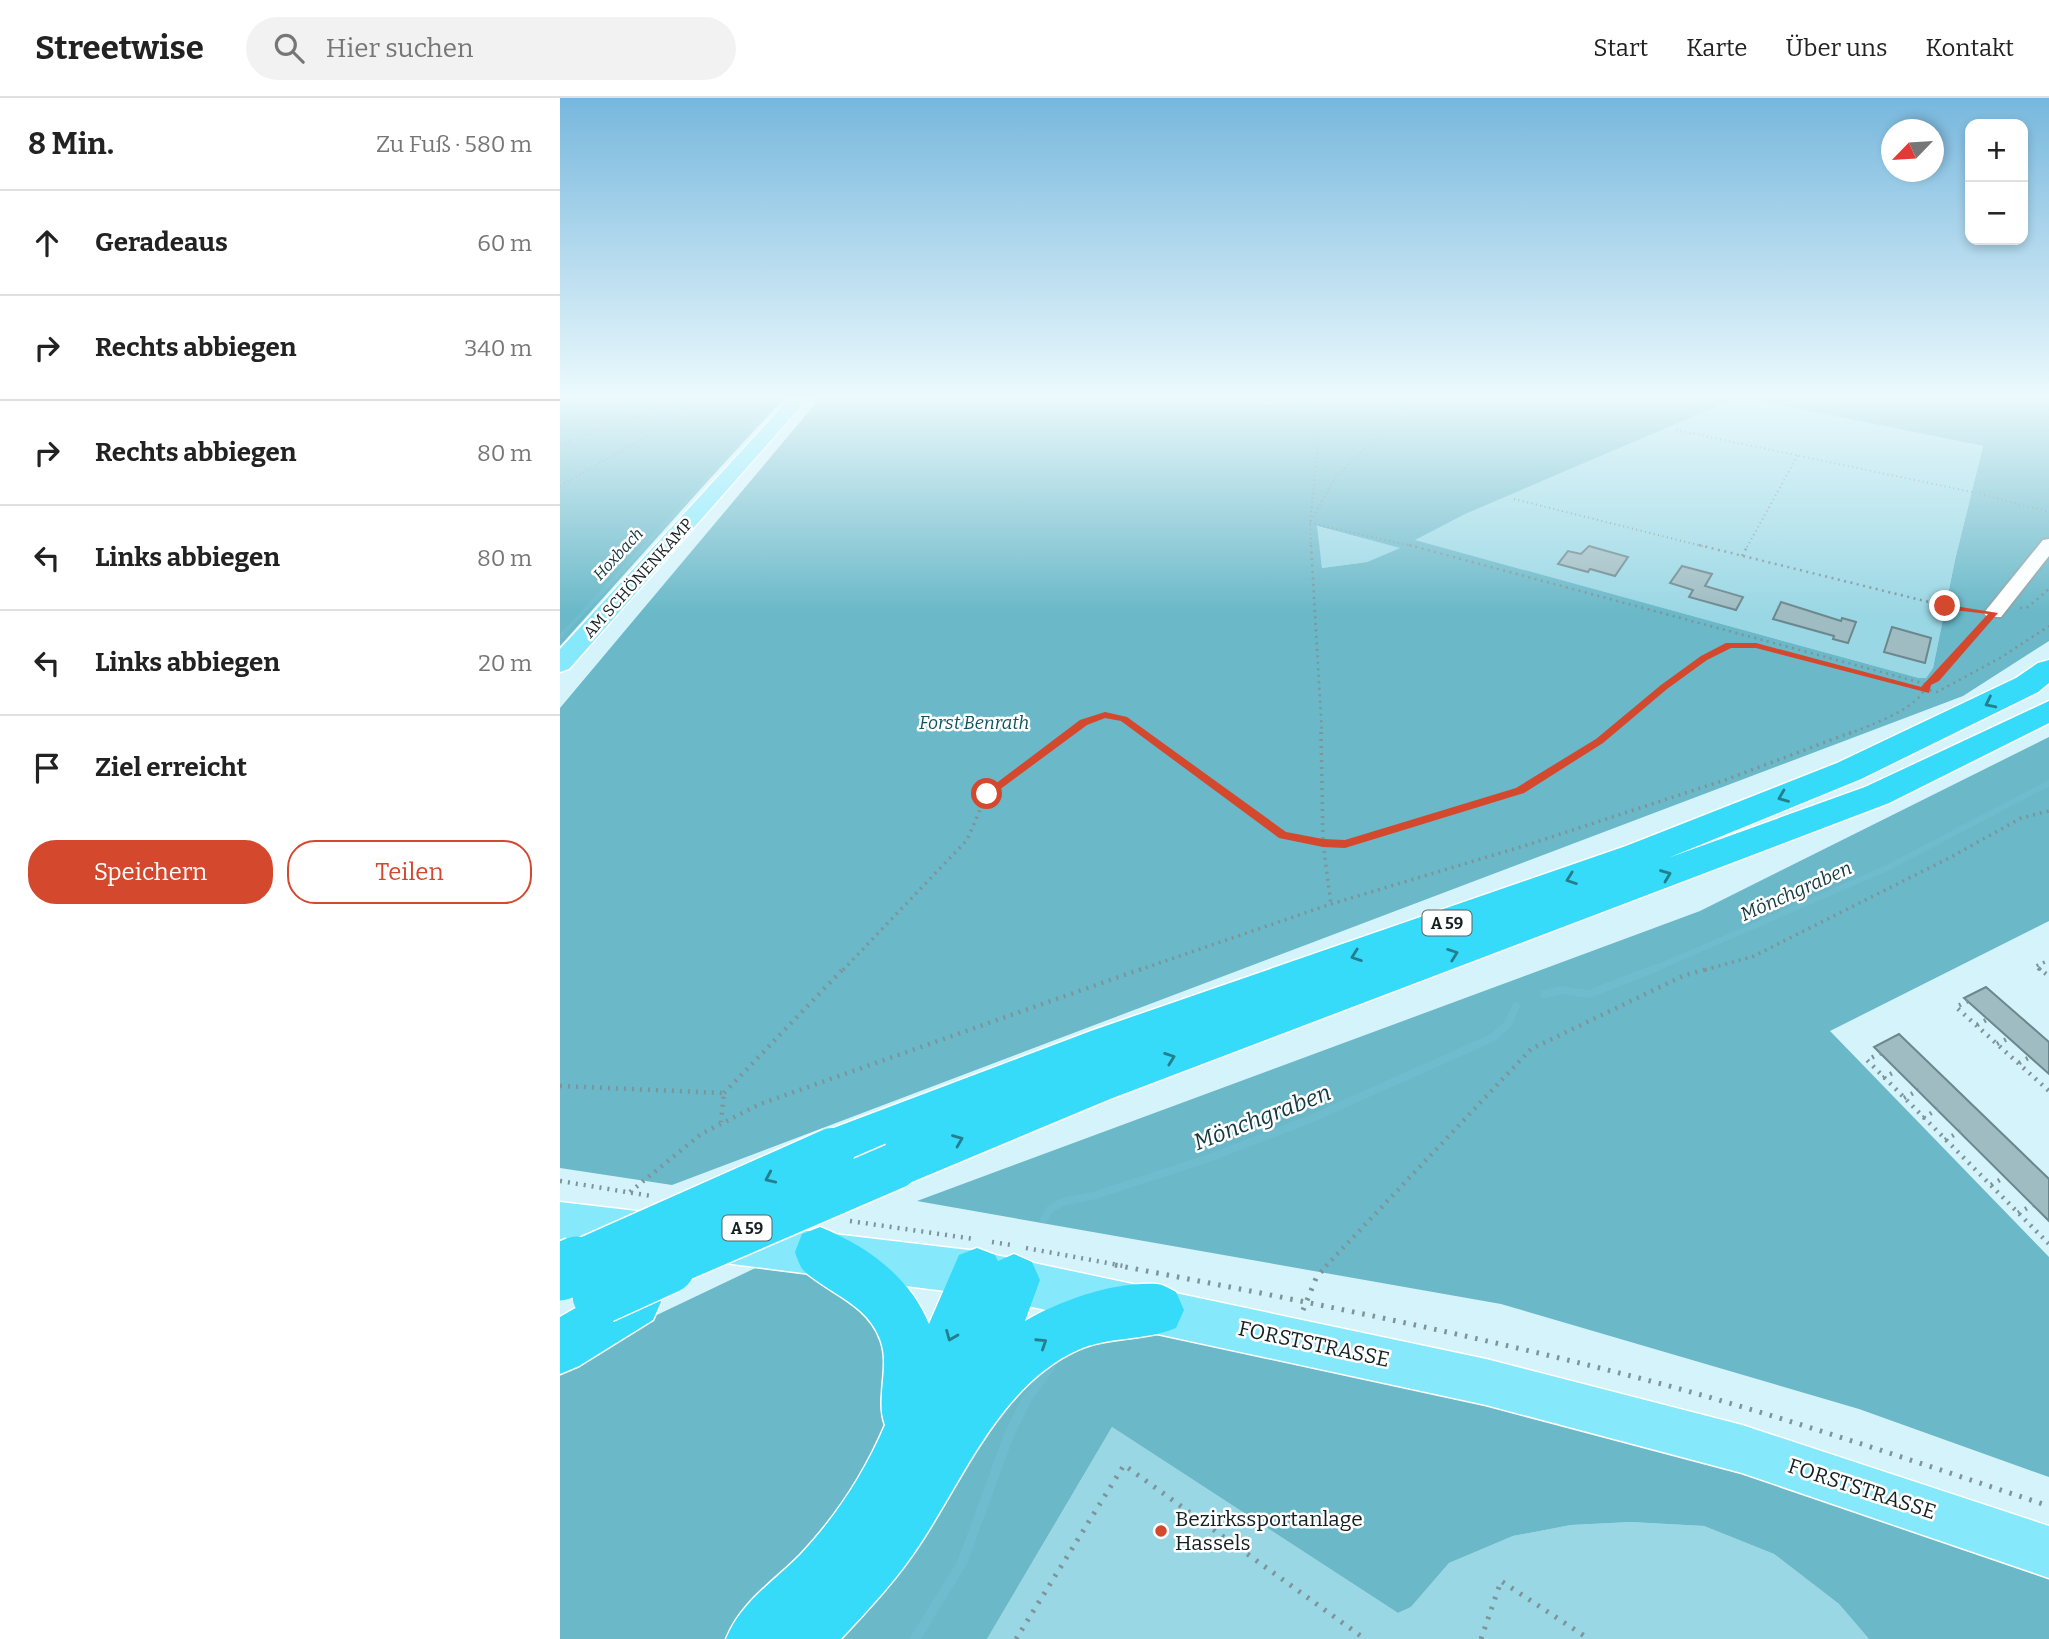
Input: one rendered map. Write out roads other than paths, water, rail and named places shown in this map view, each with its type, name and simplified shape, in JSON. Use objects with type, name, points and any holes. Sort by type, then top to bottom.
[{"type":"highway","name":"A 59","points":[[589,1296],[832,1151],[1091,1050],[1639,855],[1849,771],[2027,685],[2049,669]]},
{"type":"highway","name":"A 59","points":[[589,1296],[790,1232],[895,1166],[1094,1085],[1877,795],[2049,711]]},
{"type":"highway","points":[[820,1252],[864,1279],[890,1305],[908,1334],[912,1404],[893,1475]]},
{"type":"highway","points":[[960,1426],[995,1276]]},
{"type":"highway","points":[[758,1639],[823,1575],[860,1529],[893,1475],[995,1276]]},
{"type":"highway","points":[[560,1346],[589,1296]]},
{"type":"highway","points":[[796,1639],[842,1593],[880,1549],[960,1426],[996,1380],[1012,1365],[1064,1329],[1104,1316],[1158,1310]]},
{"type":"main road","name":"AM SCHÖNENKAMP","points":[[560,664],[735,469]]},
{"type":"main road","name":"FORSTSTRASSE","points":[[560,1223],[820,1252],[995,1276],[1295,1339],[1486,1382],[1742,1449],[2049,1552]]},
{"type":"lane","points":[[1994,613],[2049,544]]},
{"type":"waterway","name":"Hoxbach","points":[[644,547],[716,469]]},
{"type":"waterway","name":"Hoxbach","points":[[560,637],[646,545]]},
{"type":"waterway","name":"Mönchgraben","points":[[1652,970],[1887,868],[2049,783]]},
{"type":"waterway","name":"Mönchgraben","points":[[1544,994],[1561,990],[1589,994],[1656,968]]},
{"type":"waterway","name":"Mönchgraben","points":[[1044,1219],[1050,1209],[1062,1202],[1096,1195],[1209,1158],[1308,1120],[1492,1038],[1508,1024],[1516,1006]]},
{"type":"waterway","name":"Mönchgraben","points":[[915,1639],[962,1563],[1009,1435],[1026,1400],[1051,1366]]},
{"type":"place","name":"Bezirkssportanlage Hassels","points":[[1161,1531]]},
{"type":"park label","name":"Forst Benrath","points":[[974,723]]}]
